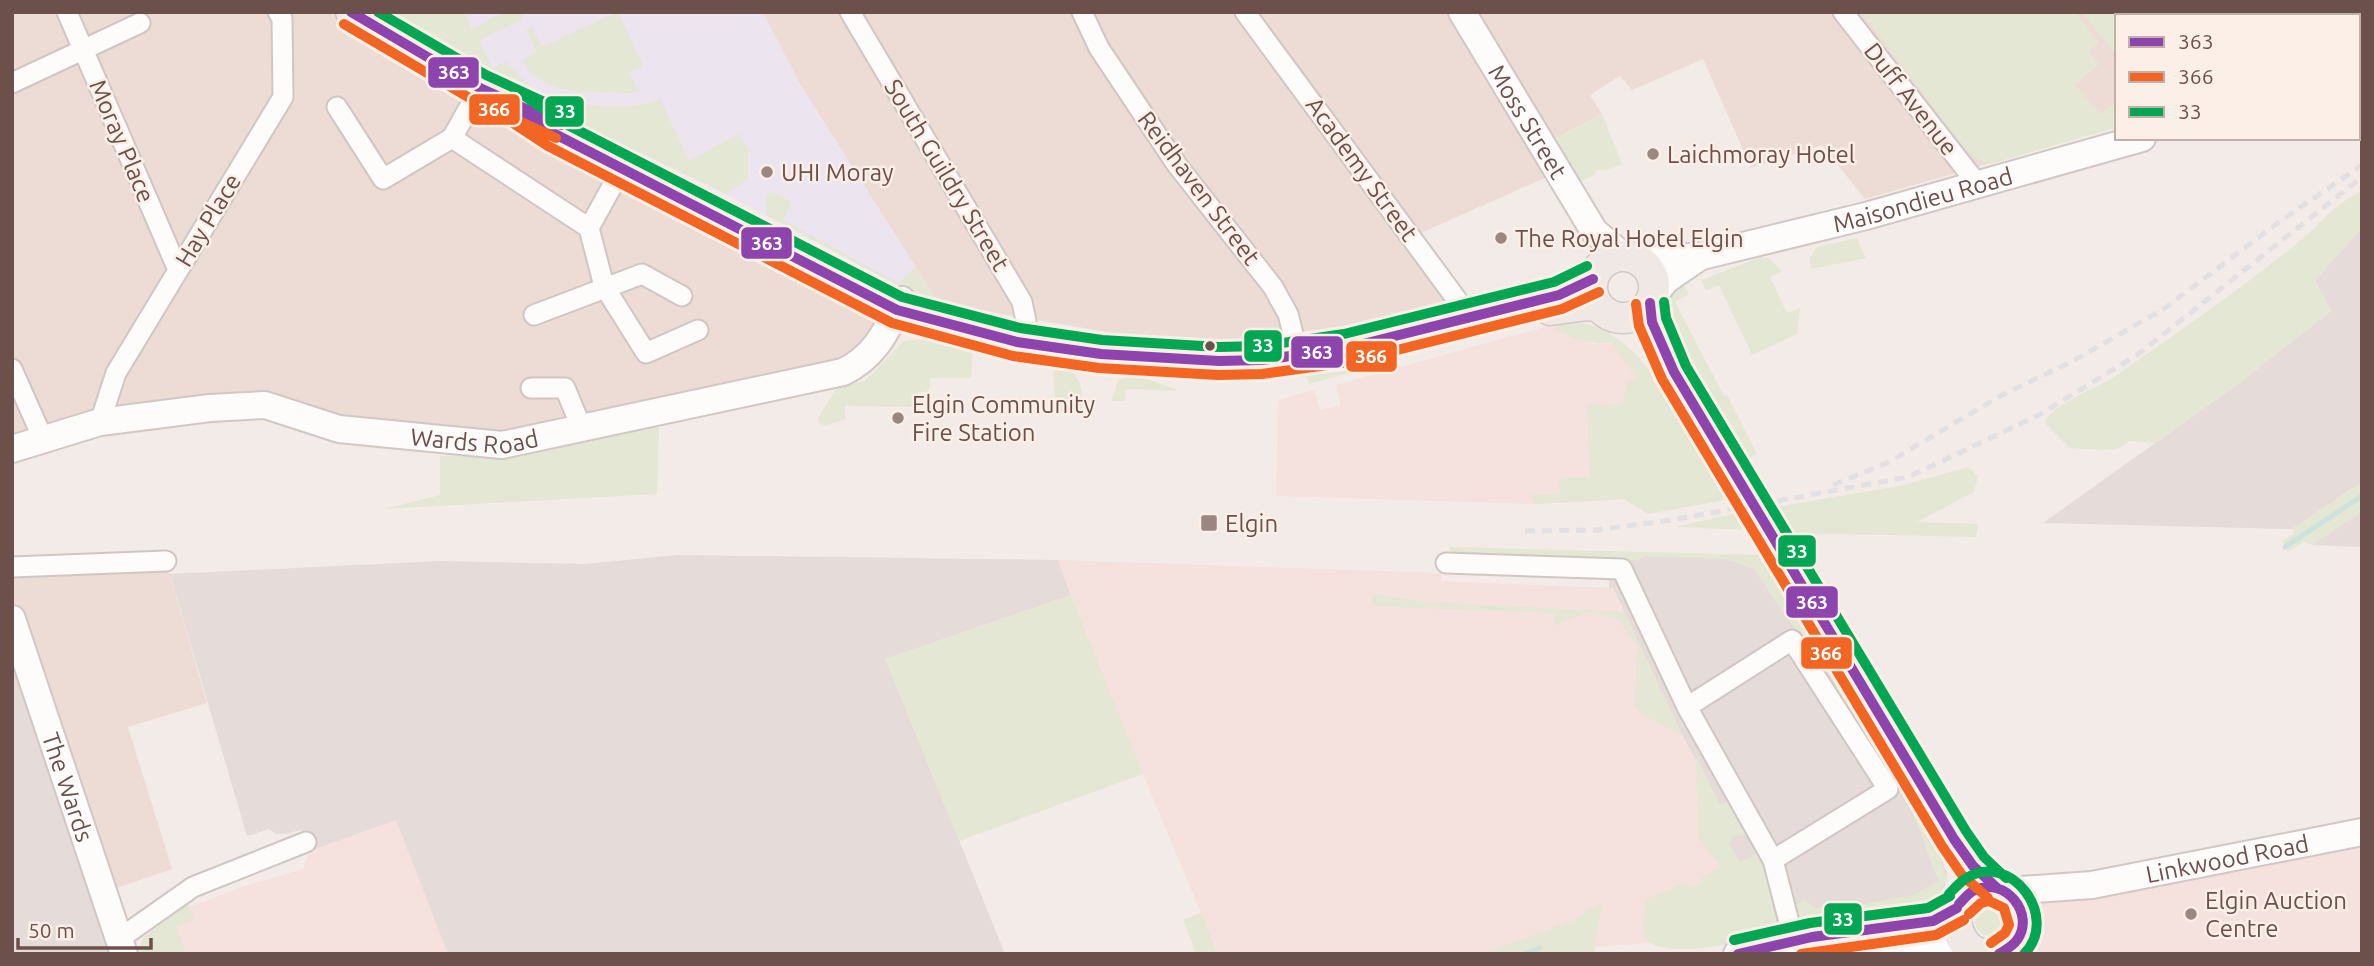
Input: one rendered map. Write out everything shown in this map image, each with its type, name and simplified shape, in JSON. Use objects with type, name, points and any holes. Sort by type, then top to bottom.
[{"type":"main road","points":[[351,12],[428,61],[514,107],[568,128],[625,163],[742,212],[900,305],[956,327],[1025,343],[1101,354],[1141,354],[1219,361],[1300,362],[1361,345],[1563,307],[1612,282],[1651,273],[1652,322],[1674,372],[1954,839],[1973,866],[2018,902],[2002,946],[1962,942],[1956,930],[1959,905],[1954,839]]},
{"type":"main road","points":[[1612,282],[1640,314],[1652,299]]},
{"type":"main road","points":[[1612,282],[1652,345],[1674,372]]},
{"type":"main road","points":[[1959,905],[1975,889],[2002,889]]},
{"type":"street","name":"Moray Place","points":[[66,12],[178,271]]},
{"type":"street","name":"Hay Place","points":[[100,422],[116,373],[283,97],[282,18],[278,12]]},
{"type":"street","name":"South Guildry Street","points":[[850,12],[1022,302],[1026,321],[1025,343]]},
{"type":"street","name":"Reidhaven Street","points":[[1082,12],[1099,48],[1177,165],[1273,287],[1289,314],[1300,362]]},
{"type":"street","name":"Academy Street","points":[[1245,12],[1471,324]]},
{"type":"street","name":"Moss Street","points":[[1462,12],[1594,231],[1612,282]]},
{"type":"street","name":"Duff Avenue","points":[[1843,12],[1979,186]]},
{"type":"street","points":[[12,83],[140,23]]},
{"type":"street","points":[[337,107],[383,179],[452,138],[470,106]]},
{"type":"street","points":[[452,138],[589,228],[604,286],[646,353],[698,330]]},
{"type":"street","name":"Maisondieu Road","points":[[1612,282],[1702,256],[1979,186],[2135,140]]},
{"type":"street","points":[[589,228],[625,163]]},
{"type":"street","name":"Maisondieu Road","points":[[1652,299],[1666,280],[1702,256]]},
{"type":"street","points":[[534,315],[604,286],[642,274],[682,296]]},
{"type":"street","name":"Wards Road","points":[[12,449],[100,422],[211,408],[265,405],[339,429],[502,444],[844,372],[861,364],[880,344],[900,305]]},
{"type":"street","points":[[12,369],[44,441]]},
{"type":"street","points":[[531,388],[565,388],[582,429]]},
{"type":"street","points":[[12,567],[166,561]]},
{"type":"street","points":[[1446,563],[1622,569],[1687,707],[1773,860],[1795,947]]},
{"type":"street","name":"The Wards","points":[[12,619],[122,946]]},
{"type":"street","points":[[1687,707],[1792,640],[1888,789],[1773,860]]},
{"type":"street","name":"Linkwood Road","points":[[2002,889],[2092,885],[2362,832]]},
{"type":"street","points":[[122,946],[193,887],[306,842]]},
{"type":"street","name":"Linkwood Road","points":[[2002,946],[2044,907],[2092,885]]},
{"type":"street","points":[[1737,954],[1795,947],[1933,921],[1959,905]]},
{"type":"street","points":[[1830,954],[1894,942],[2002,946]]},
{"type":"shaded area","points":[[12,12],[351,12],[902,300],[861,364],[502,445],[265,405],[12,449]]},
{"type":"shaded area","name":"UHI Moray","points":[[374,12],[763,12],[798,81],[934,296],[927,301],[726,194],[490,81]]},
{"type":"shaded area","points":[[763,12],[2362,12],[2360,34],[2360,14],[2115,14],[2115,128],[1865,199],[1822,145],[1751,168],[1703,59],[1632,90],[1620,76],[1590,95],[1602,114],[1534,150],[1547,177],[1405,240],[1451,305],[1326,339],[1271,335],[1237,342],[1190,342],[1130,336],[927,301],[934,296],[798,81]]},
{"type":"shaded area","points":[[2362,228],[2362,482],[2292,529],[2043,523],[2238,384],[2331,311],[2315,280]]},
{"type":"shaded area","points":[[1555,324],[1593,344],[1612,343],[1636,378],[1624,499],[1535,504],[1276,496],[1278,400],[1314,390],[1320,410],[1341,405],[1336,385]]},
{"type":"shaded area","points":[[2362,511],[2362,547],[2312,545]]},
{"type":"shaded area","points":[[678,555],[1058,560],[1071,595],[886,659],[1005,954],[448,954],[396,820],[310,851],[301,830],[276,834],[269,829],[247,836],[170,574],[440,561],[584,564]]},
{"type":"shaded area","points":[[1644,556],[1767,560],[1933,839],[1947,873],[1945,886],[1934,900],[1919,907],[1760,938],[1715,855],[1720,805],[1682,735],[1613,588],[1609,588],[1608,559],[1637,560]]},
{"type":"shaded area","points":[[1058,560],[1441,573],[1441,581],[1613,588],[1682,735],[1696,756],[1760,938],[1692,949],[1650,943],[1596,947],[1593,954],[1218,954],[1117,712]]},
{"type":"shaded area","points":[[166,561],[207,703],[128,727],[172,869],[114,889],[12,613],[12,567]]},
{"type":"shaded area","points":[[12,619],[124,954],[12,954]]},
{"type":"shaded area","points":[[397,820],[448,954],[141,954],[139,948],[144,937],[188,904],[190,907],[245,886],[303,869],[310,851]]},
{"type":"shaded area","points":[[2362,832],[2362,954],[1999,954],[2021,908],[2092,885]]},
{"type":"green space","points":[[374,12],[464,12],[472,29],[505,12],[523,12],[522,20],[479,40],[492,68],[506,62],[534,88],[579,103],[613,107],[646,104],[660,99],[689,161],[739,134],[748,150],[748,179],[726,194],[487,79]]},
{"type":"green space","points":[[618,12],[643,66],[629,72],[638,91],[587,92],[556,87],[542,81],[522,60],[537,52],[526,30],[532,27],[542,47]]},
{"type":"green space","points":[[1861,12],[2075,12],[2099,43],[2089,51],[2099,64],[2075,85],[2101,114],[2115,103],[2115,128],[1991,164],[1979,160],[1963,146]]},
{"type":"green space","points":[[2082,12],[2117,12],[2115,53]]},
{"type":"green space","points":[[1602,114],[1622,164],[1607,170],[1596,170],[1594,175],[1579,182],[1554,140]]},
{"type":"green space","points":[[770,191],[792,202],[783,220],[898,283],[916,267],[934,296],[927,301],[767,215],[766,197]]},
{"type":"green space","points":[[2362,191],[2362,228],[2315,280],[2331,311],[2238,384],[2155,443],[2130,441],[2118,449],[2102,450],[2070,448],[2045,423],[2055,410],[2114,377],[2232,294],[2300,241],[2335,208]]},
{"type":"green space","points":[[1857,238],[1866,258],[1811,269],[1810,258],[1817,247]]},
{"type":"green space","points":[[1761,257],[1770,259],[1782,272],[1770,277],[1787,313],[1800,308],[1797,334],[1752,355],[1719,285],[1706,291],[1701,280]]},
{"type":"green space","points":[[1684,285],[1689,294],[1675,302],[1757,454],[1746,459],[1670,332],[1668,306],[1673,294]]},
{"type":"green space","points":[[1582,323],[1605,331],[1627,347],[1648,369],[1686,422],[1730,499],[1648,514],[1624,499],[1535,504],[1531,495],[1560,494],[1559,478],[1590,477],[1587,405],[1622,404],[1627,385],[1636,378],[1612,343],[1576,339],[1556,330],[1555,324]]},
{"type":"green space","points":[[926,339],[973,348],[971,378],[930,378],[929,392],[918,392],[918,407],[845,406],[845,419],[825,426],[819,423],[818,418],[838,386],[865,381],[904,341]]},
{"type":"green space","points":[[1378,361],[1385,363],[1309,384],[1305,374]]},
{"type":"green space","points":[[1059,366],[1073,373],[1080,383],[1082,412],[1056,411],[1053,373]]},
{"type":"green space","points":[[1136,375],[1179,391],[1126,389],[1125,401],[1111,401],[1118,380]]},
{"type":"green space","points":[[659,423],[657,494],[384,509],[440,495],[440,456],[494,455]]},
{"type":"green space","points":[[1969,467],[1978,476],[1974,492],[1917,522],[1978,524],[1976,537],[1793,533],[1776,507],[1899,486]]},
{"type":"green space","points":[[2362,482],[2362,511],[2312,545],[2304,542],[2288,552],[2282,541],[2294,534],[2292,529]]},
{"type":"green space","points":[[1738,513],[1749,530],[1675,527]]},
{"type":"green space","points":[[1450,547],[1764,555],[1833,671],[1826,676],[1754,569],[1725,559],[1644,556],[1637,560],[1450,554]]},
{"type":"green space","points":[[1372,594],[1427,602],[1624,612],[1682,735],[1645,716],[1635,707],[1637,645],[1618,619],[1587,612],[1554,626],[1554,613],[1372,606]]},
{"type":"green space","points":[[1071,595],[1143,774],[959,841],[885,659]]},
{"type":"green space","points":[[1840,683],[1933,839],[1947,879],[1934,900],[1919,907],[1808,928],[1800,923],[1795,905],[1805,900],[1815,908],[1841,908],[1914,895],[1938,881],[1910,805],[1833,688]]},
{"type":"green space","points":[[1696,756],[1720,804],[1727,801],[1747,835],[1733,836],[1729,844],[1740,862],[1757,854],[1765,872],[1777,922],[1774,928],[1758,935],[1760,938],[1700,948],[1666,948],[1654,945],[1644,934],[1646,899],[1686,883],[1689,888],[1703,882],[1702,877],[1721,868],[1698,836]]},
{"type":"green space","points":[[1602,902],[1593,954],[1482,954],[1572,921]]},
{"type":"green space","points":[[188,904],[194,919],[176,927],[185,950],[177,954],[141,954],[139,948],[144,937]]},
{"type":"green space","points":[[1990,906],[1996,907],[2004,915],[2004,927],[1996,935],[1990,936],[1984,935],[1976,927],[1975,921],[1976,915],[1984,907]]},
{"type":"green space","points":[[1201,913],[1218,954],[1196,954],[1183,920]]},
{"type":"waterway","points":[[2285,547],[2362,496]]},
{"type":"waterway","points":[[1525,954],[1540,948]]},
{"type":"railway","points":[[1833,485],[1889,462],[2002,395],[2073,361],[2165,308],[2279,222],[2362,165]]},
{"type":"railway","points":[[1525,531],[1596,530],[1672,520],[1908,477],[2039,415],[2137,355],[2362,177]]},
{"type":"transit line","name":"363","points":[[351,12],[480,88],[561,125]]},
{"type":"transit line","name":"33","points":[[378,12],[486,75],[566,112]]},
{"type":"transit line","name":"366","points":[[344,24],[473,100],[556,138]]},
{"type":"transit line","name":"33","points":[[523,95],[562,122],[902,297],[1020,328],[1102,340],[1219,347],[1261,346],[1344,334],[1554,282],[1587,266]]},
{"type":"transit line","name":"363","points":[[515,107],[555,134],[897,310],[1017,342],[1101,354],[1219,361],[1262,360],[1347,348],[1559,295],[1593,279]]},
{"type":"transit line","name":"366","points":[[507,119],[548,146],[892,323],[1013,356],[1099,368],[1218,375],[1262,374],[1349,362],[1562,309],[1599,292]]},
{"type":"transit line","name":"33","points":[[1664,302],[1666,318],[1686,366],[1966,831],[1984,857],[2006,878]]},
{"type":"transit line","name":"363","points":[[1650,303],[1652,322],[1674,372],[1954,839],[1973,866],[1997,888]]},
{"type":"transit line","name":"366","points":[[1636,304],[1639,326],[1662,379],[1942,846],[1962,875],[1988,898]]},
{"type":"transit line","name":"33","points":[[1949,894],[1965,879],[1982,872],[1998,873],[2013,880],[2025,891],[2037,922],[2034,939],[2024,954]]},
{"type":"transit line","name":"363","points":[[1959,904],[1973,891],[1986,887],[1997,888],[2014,900],[2023,919],[2022,930],[2015,942],[1999,954]]},
{"type":"transit line","name":"33","points":[[1734,940],[1810,923],[1928,908],[1950,896]]},
{"type":"transit line","name":"366","points":[[1969,914],[1981,903],[1989,901],[2004,908],[2009,925],[2005,933],[1991,943]]},
{"type":"transit line","name":"363","points":[[1738,954],[1812,937],[1933,921],[1957,908]]},
{"type":"transit line","name":"366","points":[[1801,954],[1936,935],[1964,920]]},
{"type":"place","name":"Laichmoray Hotel","points":[[1653,154]]},
{"type":"place","name":"UHI Moray","points":[[767,172]]},
{"type":"place","name":"The Royal Hotel Elgin","points":[[1501,238]]},
{"type":"place","name":"Elgin Community Fire Station","points":[[898,418]]},
{"type":"place","name":"Elgin","points":[[1209,523]]},
{"type":"place","name":"Elgin Auction Centre","points":[[2191,914]]}]
